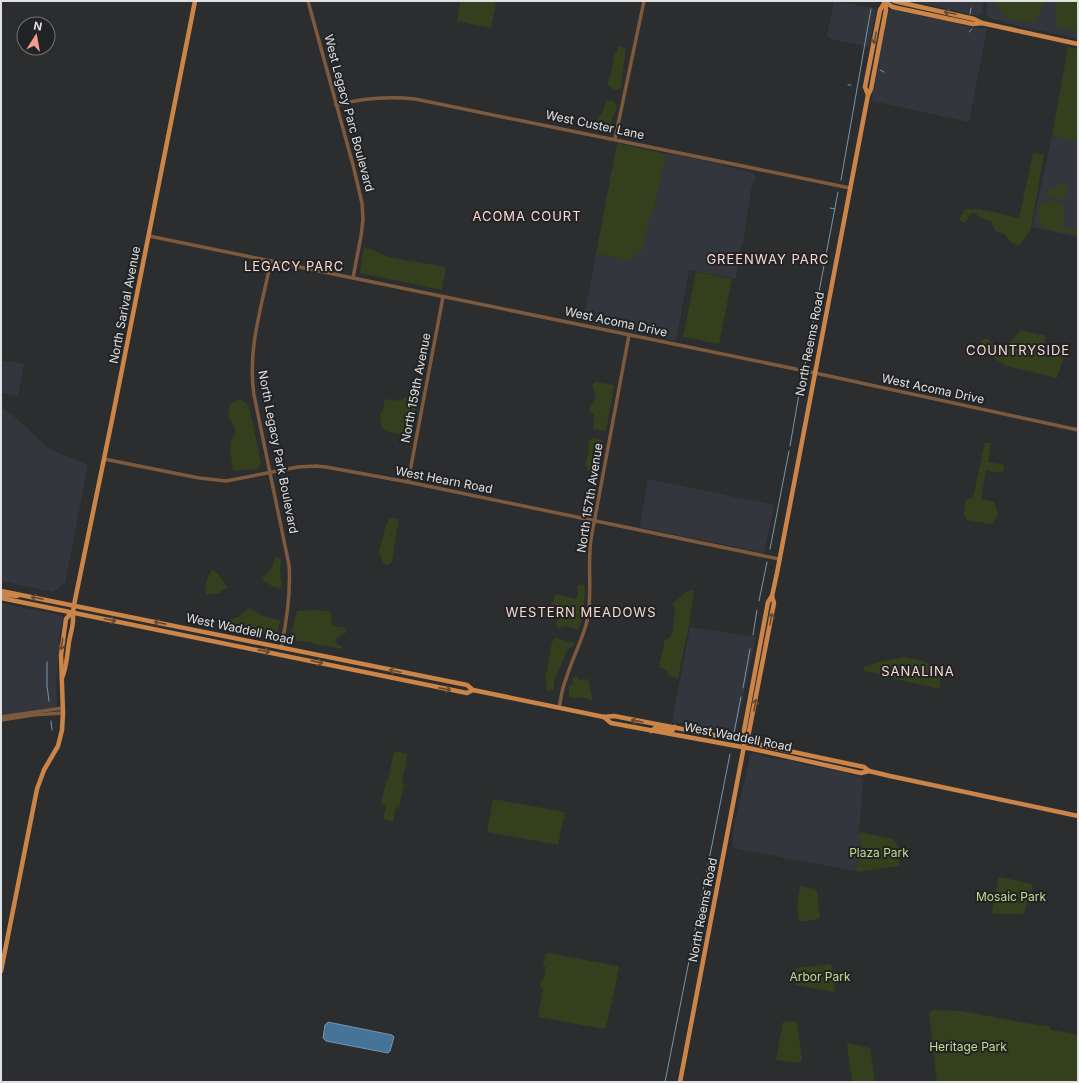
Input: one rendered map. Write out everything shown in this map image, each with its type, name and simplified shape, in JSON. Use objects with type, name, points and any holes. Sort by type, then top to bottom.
[{"type":"main road","name":"North Sarival Avenue","points":[[1,971],[37,789],[44,770],[58,746],[62,730],[62,678],[60,666],[62,639],[66,620],[72,612],[74,605],[196,1]]},
{"type":"main road","points":[[884,1],[893,1],[974,18],[982,23]]},
{"type":"main road","points":[[884,1],[893,6],[973,24],[982,23],[1078,44]]},
{"type":"main road","name":"North Reems Road","points":[[680,1082],[745,741],[748,737],[774,603],[772,596],[814,373],[886,10],[884,1]]},
{"type":"main road","name":"West Waddell Road","points":[[1,591],[467,685],[473,690],[559,708],[604,717],[614,716],[745,741],[864,767],[869,771]]},
{"type":"main road","points":[[1,594],[12,596],[25,595]]},
{"type":"main road","name":"West Waddell Road","points":[[1,598],[467,693],[473,690]]},
{"type":"main road","name":"West Waddell Road","points":[[604,717],[611,723],[744,748],[861,773],[869,771],[1078,816]]},
{"type":"main road","points":[[651,731],[655,728],[672,731],[675,727]]},
{"type":"main road","points":[[805,761],[819,760],[840,765],[847,764]]},
{"type":"street","name":"West Legacy Parc Boulevard","points":[[308,1],[355,172],[362,203],[363,220],[353,278]]},
{"type":"street","points":[[616,139],[644,1]]},
{"type":"street","name":"West Custer Lane","points":[[336,105],[369,98],[384,97],[415,99],[850,188]]},
{"type":"street","name":"West Acoma Drive","points":[[149,236],[814,373],[1078,430]]},
{"type":"street","name":"North Legacy Park Boulevard","points":[[271,261],[254,347],[252,367],[254,395],[288,555],[290,575],[288,606],[281,648]]},
{"type":"street","name":"North 159th Avenue","points":[[408,482],[443,297]]},
{"type":"street","name":"North 157th Avenue","points":[[559,708],[564,684],[584,633],[589,612],[590,552],[594,520],[629,335]]},
{"type":"street","name":"West Hearn Road","points":[[104,459],[215,480],[231,480],[298,467],[316,466],[408,482],[780,559]]},
{"type":"street","points":[[1,718],[63,711]]},
{"type":"shaded area","points":[[834,1],[874,8],[876,11],[869,47],[831,39],[827,36]]},
{"type":"shaded area","points":[[910,1],[984,1],[982,13],[978,16]]},
{"type":"shaded area","points":[[988,1],[1078,1],[1078,39],[989,18],[986,13]]},
{"type":"shaded area","points":[[891,9],[949,21],[964,26],[987,29],[969,122],[872,101],[882,43],[889,11]]},
{"type":"shaded area","points":[[1052,136],[1078,141],[1078,237],[1032,227]]},
{"type":"shaded area","points":[[666,154],[720,164],[753,173],[756,176],[751,190],[736,279],[689,270],[676,341],[583,322],[596,254],[620,258],[655,206]]},
{"type":"shaded area","points":[[1,360],[24,364],[18,396],[1,393]]},
{"type":"shaded area","points":[[1,406],[22,423],[49,449],[88,465],[65,583],[53,592],[1,581]]},
{"type":"shaded area","points":[[648,479],[774,505],[764,553],[640,527]]},
{"type":"shaded area","points":[[1,603],[63,617],[58,641],[59,648],[56,683],[57,704],[55,707],[1,716]]},
{"type":"shaded area","points":[[690,627],[756,637],[736,730],[731,733],[672,722]]},
{"type":"shaded area","points":[[754,753],[769,758],[794,761],[805,765],[834,770],[860,777],[863,780],[858,835],[860,835],[862,853],[855,871],[733,848],[733,831],[750,757],[751,754]]},
{"type":"green space","points":[[460,1],[493,1],[496,3],[491,28],[457,21]]},
{"type":"green space","points":[[994,1],[1046,1],[1033,23],[1015,20],[1006,16]]},
{"type":"green space","points":[[1055,1],[1078,1],[1078,31],[1057,27]]},
{"type":"green space","points":[[618,46],[626,48],[621,88],[615,90],[607,85]]},
{"type":"green space","points":[[1068,47],[1078,49],[1078,141],[1052,136]]},
{"type":"green space","points":[[607,100],[614,101],[617,107],[612,119],[611,130],[604,130],[597,126],[598,117],[602,114]]},
{"type":"green space","points":[[617,143],[666,154],[655,206],[649,217],[642,250],[624,263],[620,258],[596,254]]},
{"type":"green space","points":[[1033,153],[1044,154],[1031,229],[1020,245],[1012,243],[1004,234],[995,231],[991,221],[983,219],[975,213],[971,214],[965,223],[959,220],[965,209],[986,210],[1019,218]]},
{"type":"green space","points":[[1061,183],[1068,184],[1065,199],[1056,199],[1047,194],[1047,191],[1053,189]]},
{"type":"green space","points":[[1047,200],[1057,202],[1062,206],[1064,226],[1071,230],[1078,227],[1078,235],[1046,228],[1039,223],[1038,210]]},
{"type":"green space","points":[[364,248],[374,250],[388,257],[446,267],[442,290],[360,273]]},
{"type":"green space","points":[[696,272],[732,279],[719,344],[683,337]]},
{"type":"green space","points":[[1021,330],[1046,336],[1043,349],[1064,356],[1057,378],[1006,366],[977,347],[983,339],[988,339],[1002,350]]},
{"type":"green space","points":[[595,382],[614,385],[606,431],[593,429],[594,415],[589,410],[596,395],[592,386]]},
{"type":"green space","points":[[407,396],[413,397],[416,406],[415,416],[408,434],[394,433],[381,427],[380,413],[383,409],[385,399],[400,401]]},
{"type":"green space","points":[[240,399],[249,405],[261,463],[258,469],[233,471],[230,450],[231,439],[235,434],[235,428],[228,417],[230,404]]},
{"type":"green space","points":[[592,438],[603,440],[603,447],[597,456],[598,466],[594,472],[588,471],[585,464],[589,453],[588,442]]},
{"type":"green space","points":[[985,443],[991,443],[988,462],[1004,465],[1004,470],[1001,473],[986,470],[981,499],[994,502],[998,514],[992,524],[967,520],[964,516],[965,501],[973,497]]},
{"type":"green space","points":[[390,518],[399,519],[392,561],[388,565],[383,563],[379,552],[385,529]]},
{"type":"green space","points":[[277,557],[281,559],[280,573],[282,585],[279,589],[264,582],[262,578],[272,568],[274,559]]},
{"type":"green space","points":[[212,569],[228,587],[219,593],[207,595],[205,592],[207,580]]},
{"type":"green space","points":[[582,584],[585,586],[584,612],[578,630],[566,626],[559,628],[556,626],[558,618],[557,611],[551,607],[555,594],[576,599],[578,594],[577,586]]},
{"type":"green space","points":[[694,590],[689,625],[678,678],[668,676],[667,671],[659,667],[665,639],[668,639],[672,635],[675,613],[673,603],[688,591]]},
{"type":"green space","points":[[249,608],[263,616],[279,620],[280,623],[276,634],[237,629],[227,625],[228,620],[238,617]]},
{"type":"green space","points":[[297,611],[330,611],[333,626],[344,627],[347,632],[335,639],[336,644],[342,646],[342,648],[339,649],[317,645],[310,642],[297,641],[291,635]]},
{"type":"green space","points":[[555,638],[575,643],[574,646],[568,649],[554,681],[554,688],[552,691],[546,690],[547,682],[545,681],[552,641],[554,641]]},
{"type":"green space","points":[[904,657],[931,664],[936,668],[939,673],[940,689],[864,671],[863,667]]},
{"type":"green space","points":[[576,676],[580,680],[588,679],[593,701],[584,698],[577,697],[575,699],[569,697],[569,686],[573,684],[573,677]]},
{"type":"green space","points":[[394,751],[408,754],[399,808],[396,807],[393,822],[383,819],[386,806],[381,804],[386,781],[388,781]]},
{"type":"green space","points":[[493,799],[565,812],[558,845],[487,832]]},
{"type":"green space","name":"Plaza Park","points":[[860,832],[893,839],[899,848],[899,866],[859,872],[855,871],[862,853],[860,835],[858,835]]},
{"type":"green space","name":"Mosaic Park","points":[[1001,877],[1031,884],[1033,887],[1024,913],[994,914],[992,912],[998,879]]},
{"type":"green space","points":[[800,886],[816,889],[820,916],[819,919],[799,922],[797,905]]},
{"type":"green space","points":[[550,953],[617,966],[619,968],[606,1028],[604,1029],[538,1017],[543,989],[540,988],[541,980],[544,979],[546,966],[543,968],[545,955]]},
{"type":"green space","name":"Arbor Park","points":[[831,964],[835,992],[796,985],[794,970],[796,968]]},
{"type":"green space","name":"Heritage Park","points":[[932,1010],[962,1011],[1042,1026],[1048,1025],[1051,1030],[1071,1033],[1078,1037],[1078,1082],[937,1082],[929,1013]]},
{"type":"green space","points":[[795,1021],[797,1023],[802,1060],[800,1063],[776,1060],[783,1022]]},
{"type":"green space","points":[[848,1043],[870,1048],[875,1082],[852,1082]]},
{"type":"water","points":[[328,1022],[392,1035],[394,1037],[390,1051],[388,1053],[326,1041],[323,1038],[325,1025]]},
{"type":"waterway","points":[[970,14],[971,8]]},
{"type":"waterway","points":[[841,180],[871,9]]},
{"type":"waterway","points":[[969,32],[972,29]]},
{"type":"waterway","points":[[880,70],[884,72]]},
{"type":"waterway","points":[[805,365],[838,192]]},
{"type":"waterway","points":[[830,208],[835,209]]},
{"type":"waterway","points":[[790,446],[802,377]]},
{"type":"waterway","points":[[770,549],[789,451]]},
{"type":"waterway","points":[[759,601],[767,562]]},
{"type":"waterway","points":[[753,635],[757,610]]},
{"type":"waterway","points":[[743,688],[750,649]]},
{"type":"waterway","points":[[47,662],[47,686],[49,701]]},
{"type":"waterway","points":[[734,733],[741,697]]},
{"type":"waterway","points":[[51,721],[52,730]]},
{"type":"waterway","points":[[665,1082],[730,754]]},
{"type":"district","name":"ACOMA COURT","points":[[527,216]]},
{"type":"district","name":"GREENWAY PARC","points":[[768,259]]},
{"type":"district","name":"LEGACY PARC","points":[[294,266]]},
{"type":"district","name":"COUNTRYSIDE","points":[[1018,350]]},
{"type":"district","name":"WESTERN MEADOWS","points":[[581,612]]},
{"type":"district","name":"SANALINA","points":[[918,671]]}]
